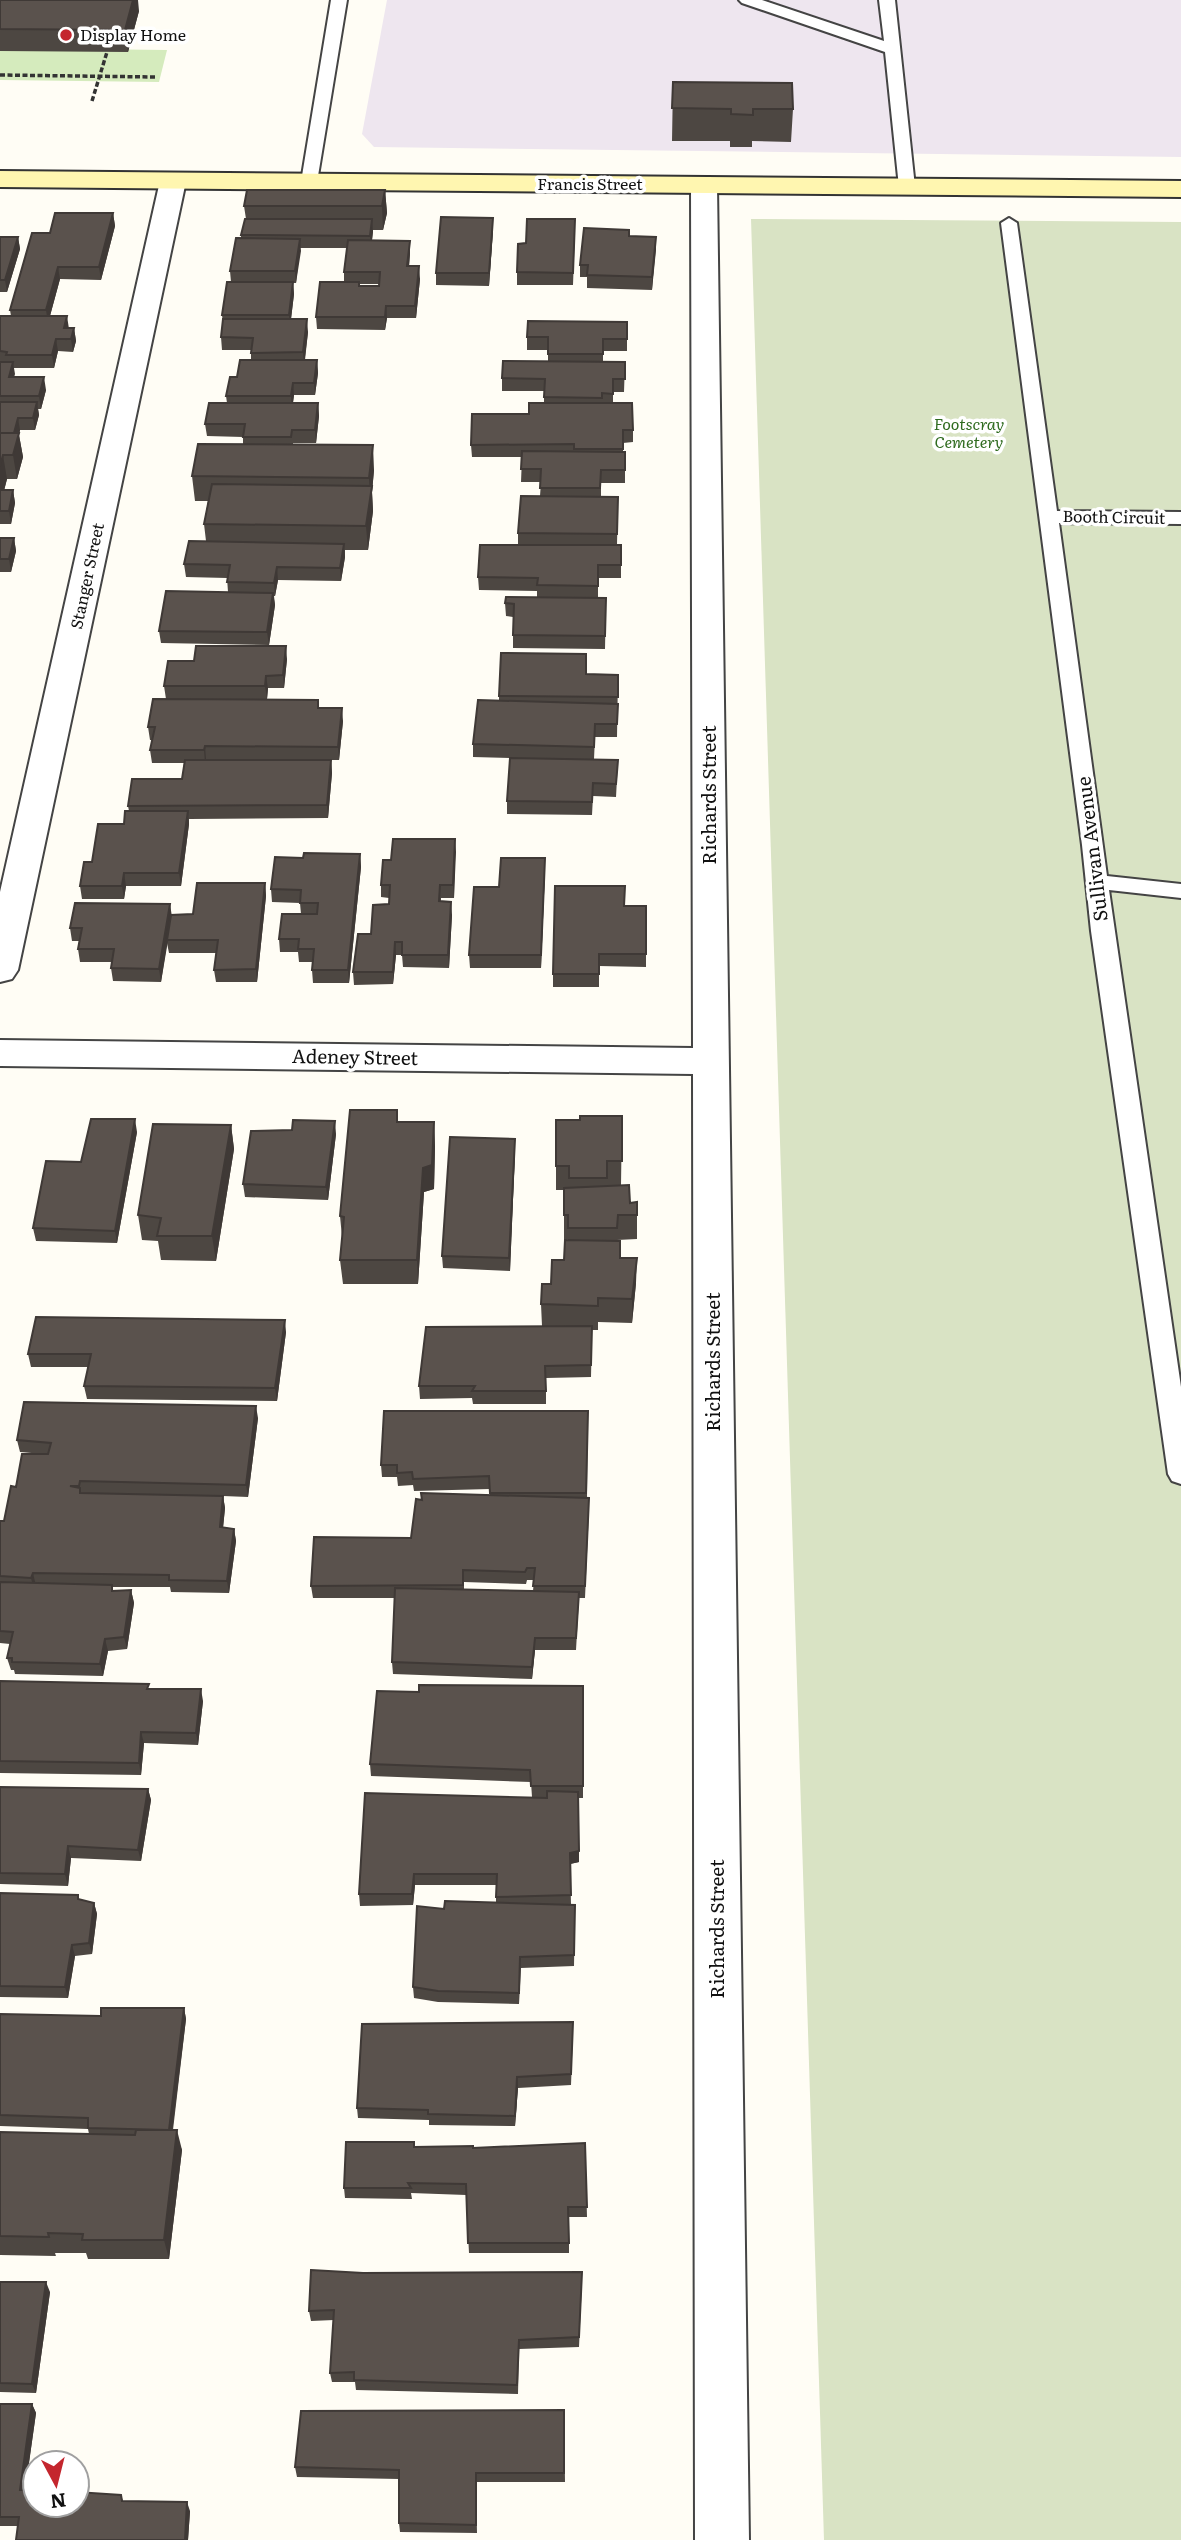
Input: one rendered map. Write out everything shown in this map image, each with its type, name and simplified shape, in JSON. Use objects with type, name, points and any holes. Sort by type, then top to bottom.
[{"type":"main road","name":"Francis Street","points":[[0,179],[1181,189]]},
{"type":"street","name":"Stanger Street","points":[[0,970],[173,181]]},
{"type":"street","name":"Richards Street","points":[[704,185],[722,2540]]},
{"type":"street","name":"Adeney Street","points":[[0,1053],[711,1061]]},
{"type":"lane","points":[[309,182],[340,0]]},
{"type":"lane","points":[[747,0],[892,49]]},
{"type":"lane","points":[[887,0],[907,187]]},
{"type":"lane","name":"Sullivan Avenue","points":[[1009,223],[1098,882],[1102,931],[1170,1321],[1181,1474]]},
{"type":"lane","name":"Booth Circuit","points":[[1048,517],[1181,518]]},
{"type":"lane","points":[[1098,882],[1181,891]]},
{"type":"path","points":[[92,101],[107,52]]},
{"type":"path","points":[[0,75],[155,77]]},
{"type":"shaded area","points":[[387,0],[1181,0],[1181,157],[374,147],[362,134]]},
{"type":"green space","points":[[0,48],[167,50],[159,82],[0,80]]},
{"type":"green space","name":"Footscray Cemetery","points":[[751,219],[1181,222],[1181,2540],[824,2540]]},
{"type":"building","points":[[0,0],[133,0],[125,30],[0,29]]},
{"type":"building","points":[[673,82],[792,83],[793,109],[753,109],[753,115],[731,114],[731,109],[672,108]]},
{"type":"building","points":[[247,190],[385,190],[382,206],[244,206]]},
{"type":"building","points":[[55,213],[113,213],[99,267],[58,267],[46,310],[10,310],[32,233],[50,233]]},
{"type":"building","points":[[441,217],[493,218],[489,273],[436,273]]},
{"type":"building","points":[[245,219],[372,219],[370,236],[241,235]]},
{"type":"building","points":[[527,219],[575,219],[573,273],[517,272],[518,244],[526,243]]},
{"type":"building","points":[[584,228],[629,230],[629,236],[656,237],[652,277],[587,275],[588,265],[580,265]]},
{"type":"building","points":[[0,237],[18,237],[5,280],[0,280]]},
{"type":"building","points":[[236,238],[300,239],[295,271],[230,271]]},
{"type":"building","points":[[348,240],[410,241],[407,266],[419,266],[415,306],[386,306],[385,317],[316,317],[320,282],[359,282],[359,286],[379,286],[380,272],[344,272]]},
{"type":"building","points":[[227,282],[293,282],[289,315],[222,315]]},
{"type":"building","points":[[0,316],[67,316],[64,328],[74,328],[71,339],[56,339],[52,355],[6,355],[7,352],[0,351]]},
{"type":"building","points":[[223,319],[307,319],[303,352],[251,353],[253,338],[221,337]]},
{"type":"building","points":[[528,321],[627,322],[627,339],[603,339],[603,354],[548,354],[548,337],[527,337]]},
{"type":"building","points":[[240,360],[317,360],[314,383],[293,383],[291,396],[226,396],[230,377],[237,377]]},
{"type":"building","points":[[503,361],[625,362],[625,379],[613,379],[613,394],[602,393],[602,398],[544,397],[545,379],[502,378]]},
{"type":"building","points":[[0,362],[13,362],[9,377],[44,377],[39,396],[0,396]]},
{"type":"building","points":[[0,402],[37,402],[33,418],[18,418],[14,433],[0,433]]},
{"type":"building","points":[[209,403],[318,403],[315,430],[292,430],[291,437],[243,437],[245,424],[205,424]]},
{"type":"building","points":[[529,403],[632,403],[633,430],[623,430],[623,449],[574,449],[574,444],[471,445],[472,414],[529,414]]},
{"type":"building","points":[[0,433],[19,433],[13,455],[3,455],[0,466]]},
{"type":"building","points":[[198,444],[373,445],[369,478],[192,476]]},
{"type":"building","points":[[522,451],[625,452],[625,470],[601,470],[600,488],[540,488],[541,469],[521,469]]},
{"type":"building","points":[[212,484],[372,486],[366,526],[204,524]]},
{"type":"building","points":[[0,490],[13,490],[9,511],[0,511]]},
{"type":"building","points":[[521,496],[618,497],[617,534],[518,533]]},
{"type":"building","points":[[0,538],[14,538],[9,559],[0,559]]},
{"type":"building","points":[[189,541],[344,544],[340,568],[277,567],[274,583],[227,582],[230,565],[184,564]]},
{"type":"building","points":[[480,545],[621,545],[621,565],[598,565],[598,586],[537,585],[538,578],[478,577]]},
{"type":"building","points":[[166,591],[273,593],[267,632],[159,631]]},
{"type":"building","points":[[506,597],[606,598],[605,636],[513,635],[514,604],[505,603]]},
{"type":"building","points":[[196,646],[286,646],[283,675],[266,676],[265,686],[164,686],[168,661],[194,661]]},
{"type":"building","points":[[501,653],[586,654],[586,674],[618,675],[618,697],[499,696]]},
{"type":"building","points":[[153,699],[318,700],[318,708],[342,708],[338,747],[205,746],[204,750],[150,750],[155,727],[148,727]]},
{"type":"building","points":[[478,700],[618,704],[617,724],[595,724],[594,747],[473,744]]},
{"type":"building","points":[[510,758],[618,760],[616,784],[593,783],[592,802],[507,801]]},
{"type":"building","points":[[185,760],[331,760],[327,805],[128,806],[132,779],[182,779]]},
{"type":"building","points":[[125,811],[188,811],[179,873],[124,873],[122,886],[80,886],[84,862],[92,862],[98,824],[124,824]]},
{"type":"building","points":[[393,839],[455,839],[453,885],[440,885],[439,901],[451,902],[448,955],[402,955],[402,942],[395,942],[393,972],[353,972],[358,934],[371,934],[373,905],[389,904],[390,885],[381,885],[383,860],[391,860]]},
{"type":"building","points":[[304,853],[360,854],[348,970],[312,970],[314,949],[298,949],[299,939],[279,939],[282,914],[317,914],[318,903],[300,903],[301,890],[271,889],[275,857],[303,858]]},
{"type":"building","points":[[501,858],[545,858],[541,955],[469,955],[474,887],[499,887]]},
{"type":"building","points":[[197,883],[265,883],[256,969],[214,970],[218,940],[167,940],[171,915],[193,914]]},
{"type":"building","points":[[555,886],[625,886],[624,906],[646,906],[646,954],[599,954],[599,974],[553,974]]},
{"type":"building","points":[[75,903],[170,904],[159,969],[111,968],[114,949],[78,949],[82,928],[70,928]]},
{"type":"building","points":[[350,1110],[397,1110],[397,1122],[434,1122],[432,1165],[423,1168],[417,1260],[340,1260],[344,1217],[340,1216]]},
{"type":"building","points":[[580,1116],[622,1116],[622,1161],[607,1161],[607,1178],[569,1178],[569,1166],[556,1166],[556,1120],[580,1120]]},
{"type":"building","points":[[91,1119],[135,1119],[115,1231],[33,1228],[46,1161],[81,1162]]},
{"type":"building","points":[[293,1120],[335,1121],[326,1187],[243,1184],[251,1131],[292,1130]]},
{"type":"building","points":[[153,1124],[231,1125],[212,1236],[157,1236],[161,1218],[138,1215]]},
{"type":"building","points":[[450,1137],[515,1139],[509,1258],[442,1256]]},
{"type":"building","points":[[629,1185],[630,1203],[637,1202],[637,1215],[618,1215],[617,1228],[568,1228],[568,1215],[564,1215],[564,1188]]},
{"type":"building","points":[[565,1240],[620,1241],[620,1258],[637,1258],[632,1299],[598,1298],[598,1306],[541,1304],[542,1284],[551,1284],[552,1260],[564,1260]]},
{"type":"building","points":[[36,1317],[285,1320],[275,1388],[84,1386],[91,1354],[28,1354]]},
{"type":"building","points":[[592,1326],[591,1365],[545,1366],[546,1391],[472,1391],[475,1386],[419,1386],[426,1327]]},
{"type":"building","points":[[24,1402],[256,1406],[246,1485],[80,1481],[79,1486],[70,1486],[80,1488],[80,1493],[223,1496],[220,1527],[234,1529],[227,1581],[169,1580],[169,1575],[33,1573],[31,1578],[0,1576],[0,1521],[4,1521],[11,1486],[16,1487],[22,1454],[48,1454],[51,1443],[17,1440]]},
{"type":"building","points":[[384,1411],[588,1411],[586,1493],[490,1493],[489,1476],[413,1479],[412,1472],[397,1473],[397,1465],[381,1465]]},
{"type":"building","points":[[421,1493],[589,1498],[585,1586],[533,1586],[535,1568],[527,1568],[525,1572],[463,1570],[463,1585],[311,1586],[314,1537],[411,1538],[416,1499],[422,1500]]},
{"type":"building","points":[[0,1582],[112,1585],[112,1591],[131,1590],[124,1637],[105,1639],[100,1664],[12,1662],[12,1658],[7,1658],[13,1632],[0,1631]]},
{"type":"building","points":[[395,1588],[579,1592],[576,1638],[535,1638],[532,1667],[392,1662]]},
{"type":"building","points":[[0,1681],[149,1684],[147,1689],[201,1689],[196,1733],[141,1732],[139,1763],[0,1761]]},
{"type":"building","points":[[419,1685],[583,1686],[583,1786],[531,1786],[530,1770],[370,1764],[377,1691],[419,1692]]},
{"type":"building","points":[[0,1787],[148,1789],[138,1850],[68,1846],[65,1874],[0,1873]]},
{"type":"building","points":[[547,1791],[578,1792],[579,1851],[570,1853],[571,1895],[496,1897],[497,1874],[414,1874],[412,1894],[359,1894],[365,1793],[547,1798]]},
{"type":"building","points":[[0,1893],[78,1895],[78,1899],[94,1903],[89,1943],[72,1945],[65,1987],[0,1986]]},
{"type":"building","points":[[445,1901],[575,1905],[574,1955],[520,1957],[519,1993],[438,1991],[413,1987],[417,1906],[444,1909]]},
{"type":"building","points":[[101,2008],[184,2008],[169,2130],[88,2128],[88,2118],[0,2115],[0,2014],[101,2016]]},
{"type":"building","points":[[573,2022],[571,2074],[517,2077],[515,2116],[428,2114],[428,2110],[357,2108],[362,2024]]},
{"type":"building","points":[[136,2130],[177,2130],[164,2240],[82,2240],[83,2234],[48,2233],[49,2237],[0,2236],[0,2132],[135,2135]]},
{"type":"building","points":[[346,2142],[414,2142],[414,2147],[473,2148],[585,2143],[587,2207],[568,2207],[569,2243],[468,2243],[466,2184],[408,2183],[411,2188],[344,2188]]},
{"type":"building","points":[[311,2270],[363,2273],[582,2272],[579,2337],[519,2340],[517,2385],[354,2380],[354,2372],[330,2373],[334,2310],[309,2311]]},
{"type":"building","points":[[0,2282],[46,2282],[32,2384],[0,2383]]},
{"type":"building","points":[[0,2404],[32,2404],[26,2449],[21,2449],[21,2519],[91,2519],[91,2493],[121,2495],[122,2501],[187,2502],[185,2540],[16,2540],[19,2517],[0,2517]]},
{"type":"building","points":[[564,2410],[564,2473],[476,2473],[476,2525],[399,2523],[399,2470],[295,2467],[301,2411]]},
{"type":"place","name":"Display Home","points":[[66,35]]}]
